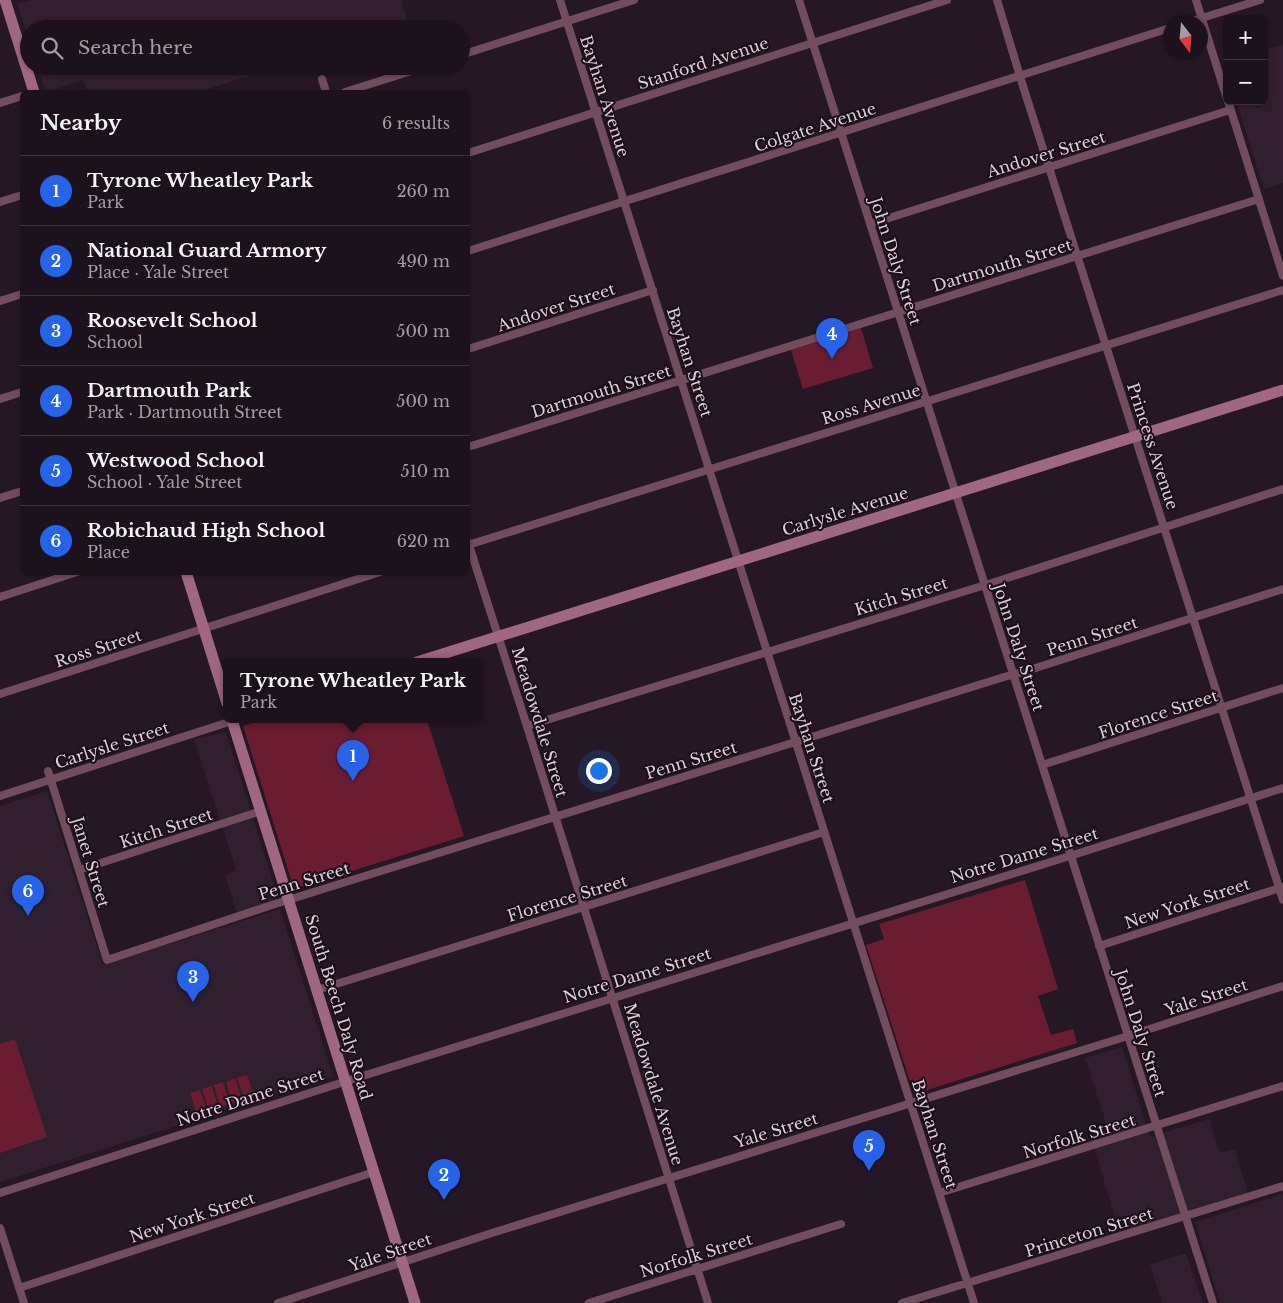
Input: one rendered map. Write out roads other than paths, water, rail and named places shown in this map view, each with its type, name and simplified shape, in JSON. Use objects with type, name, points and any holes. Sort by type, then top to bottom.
[{"type":"street","name":"Bayhan Avenue","points":[[560,0],[624,201]]},
{"type":"street","points":[[470,52],[634,0]]},
{"type":"street","name":"John Daly Street","points":[[799,0],[1213,1303]]},
{"type":"street","name":"Stanford Avenue","points":[[470,152],[947,0]]},
{"type":"street","name":"Princess Avenue","points":[[997,0],[1281,888],[1283,900]]},
{"type":"street","points":[[1196,0],[1201,15]]},
{"type":"street","points":[[1208,16],[1260,0]]},
{"type":"street","points":[[5,1],[20,48]]},
{"type":"street","name":"Colgate Avenue","points":[[470,250],[1163,30]]},
{"type":"street","points":[[1208,38],[1223,87]]},
{"type":"street","points":[[29,75],[33,90]]},
{"type":"street","points":[[351,90],[399,75]]},
{"type":"street","points":[[322,79],[325,90]]},
{"type":"street","points":[[0,103],[20,97]]},
{"type":"street","points":[[1228,105],[1283,276]]},
{"type":"street","name":"Andover Street","points":[[870,224],[1230,110]]},
{"type":"street","points":[[0,202],[20,196]]},
{"type":"street","name":"Dartmouth Street","points":[[470,446],[1259,199]]},
{"type":"street","name":"Bayhan Street","points":[[624,201],[974,1303]]},
{"type":"street","name":"Andover Street","points":[[470,348],[652,290]]},
{"type":"street","name":"Ross Avenue","points":[[470,543],[1283,290]]},
{"type":"street","points":[[0,302],[20,295]]},
{"type":"street","name":"Carlysle Avenue","points":[[430,658],[1283,390]]},
{"type":"street","points":[[0,399],[20,393]]},
{"type":"street","name":"Kitch Street","points":[[527,726],[984,585],[1283,489]]},
{"type":"street","points":[[0,498],[20,492]]},
{"type":"street","points":[[470,550],[499,636]]},
{"type":"street","points":[[0,597],[68,575]]},
{"type":"street","points":[[187,575],[223,691]]},
{"type":"street","points":[[203,629],[371,575]]},
{"type":"street","name":"Penn Street","points":[[107,960],[289,900],[1023,672],[1283,589]]},
{"type":"street","name":"Ross Street","points":[[0,694],[23,690],[203,629]]},
{"type":"street","name":"Meadowdale Street","points":[[499,636],[556,817]]},
{"type":"street","name":"Florence Street","points":[[1042,765],[1283,688]]},
{"type":"street","name":"Carlysle Street","points":[[0,796],[50,776],[223,723]]},
{"type":"street","name":"South Beech Daly Road","points":[[234,723],[415,1303]]},
{"type":"street","name":"Janet Street","points":[[50,776],[107,960]]},
{"type":"street","name":"Notre Dame Street","points":[[0,1193],[612,997],[1070,856],[1283,788]]},
{"type":"street","name":"Kitch Street","points":[[79,870],[261,812]]},
{"type":"street","name":"Meadowdale Avenue","points":[[556,817],[708,1303]]},
{"type":"street","name":"Florence Street","points":[[317,990],[824,832]]},
{"type":"street","name":"New York Street","points":[[1099,946],[1281,888]]},
{"type":"street","name":"Yale Street","points":[[278,1303],[668,1178],[1128,1036],[1283,986]]},
{"type":"street","name":"Norfolk Street","points":[[939,1193],[1283,1086]]},
{"type":"street","name":"New York Street","points":[[19,1288],[374,1172]]},
{"type":"street","name":"Princeton Street","points":[[902,1303],[1283,1186]]},
{"type":"street","name":"Norfolk Street","points":[[589,1303],[841,1224]]},
{"type":"street","points":[[0,1228],[24,1303]]},
{"type":"place","name":"Dartmouth Park","points":[[832,359]]},
{"type":"place","name":"Tyrone Wheatley Park","points":[[353,781]]},
{"type":"place","name":"Robichaud High School","points":[[28,916]]},
{"type":"place","name":"Roosevelt School","points":[[193,1002]]},
{"type":"place","name":"Westwood School","points":[[869,1171]]},
{"type":"place","name":"National Guard Armory","points":[[444,1200]]}]
